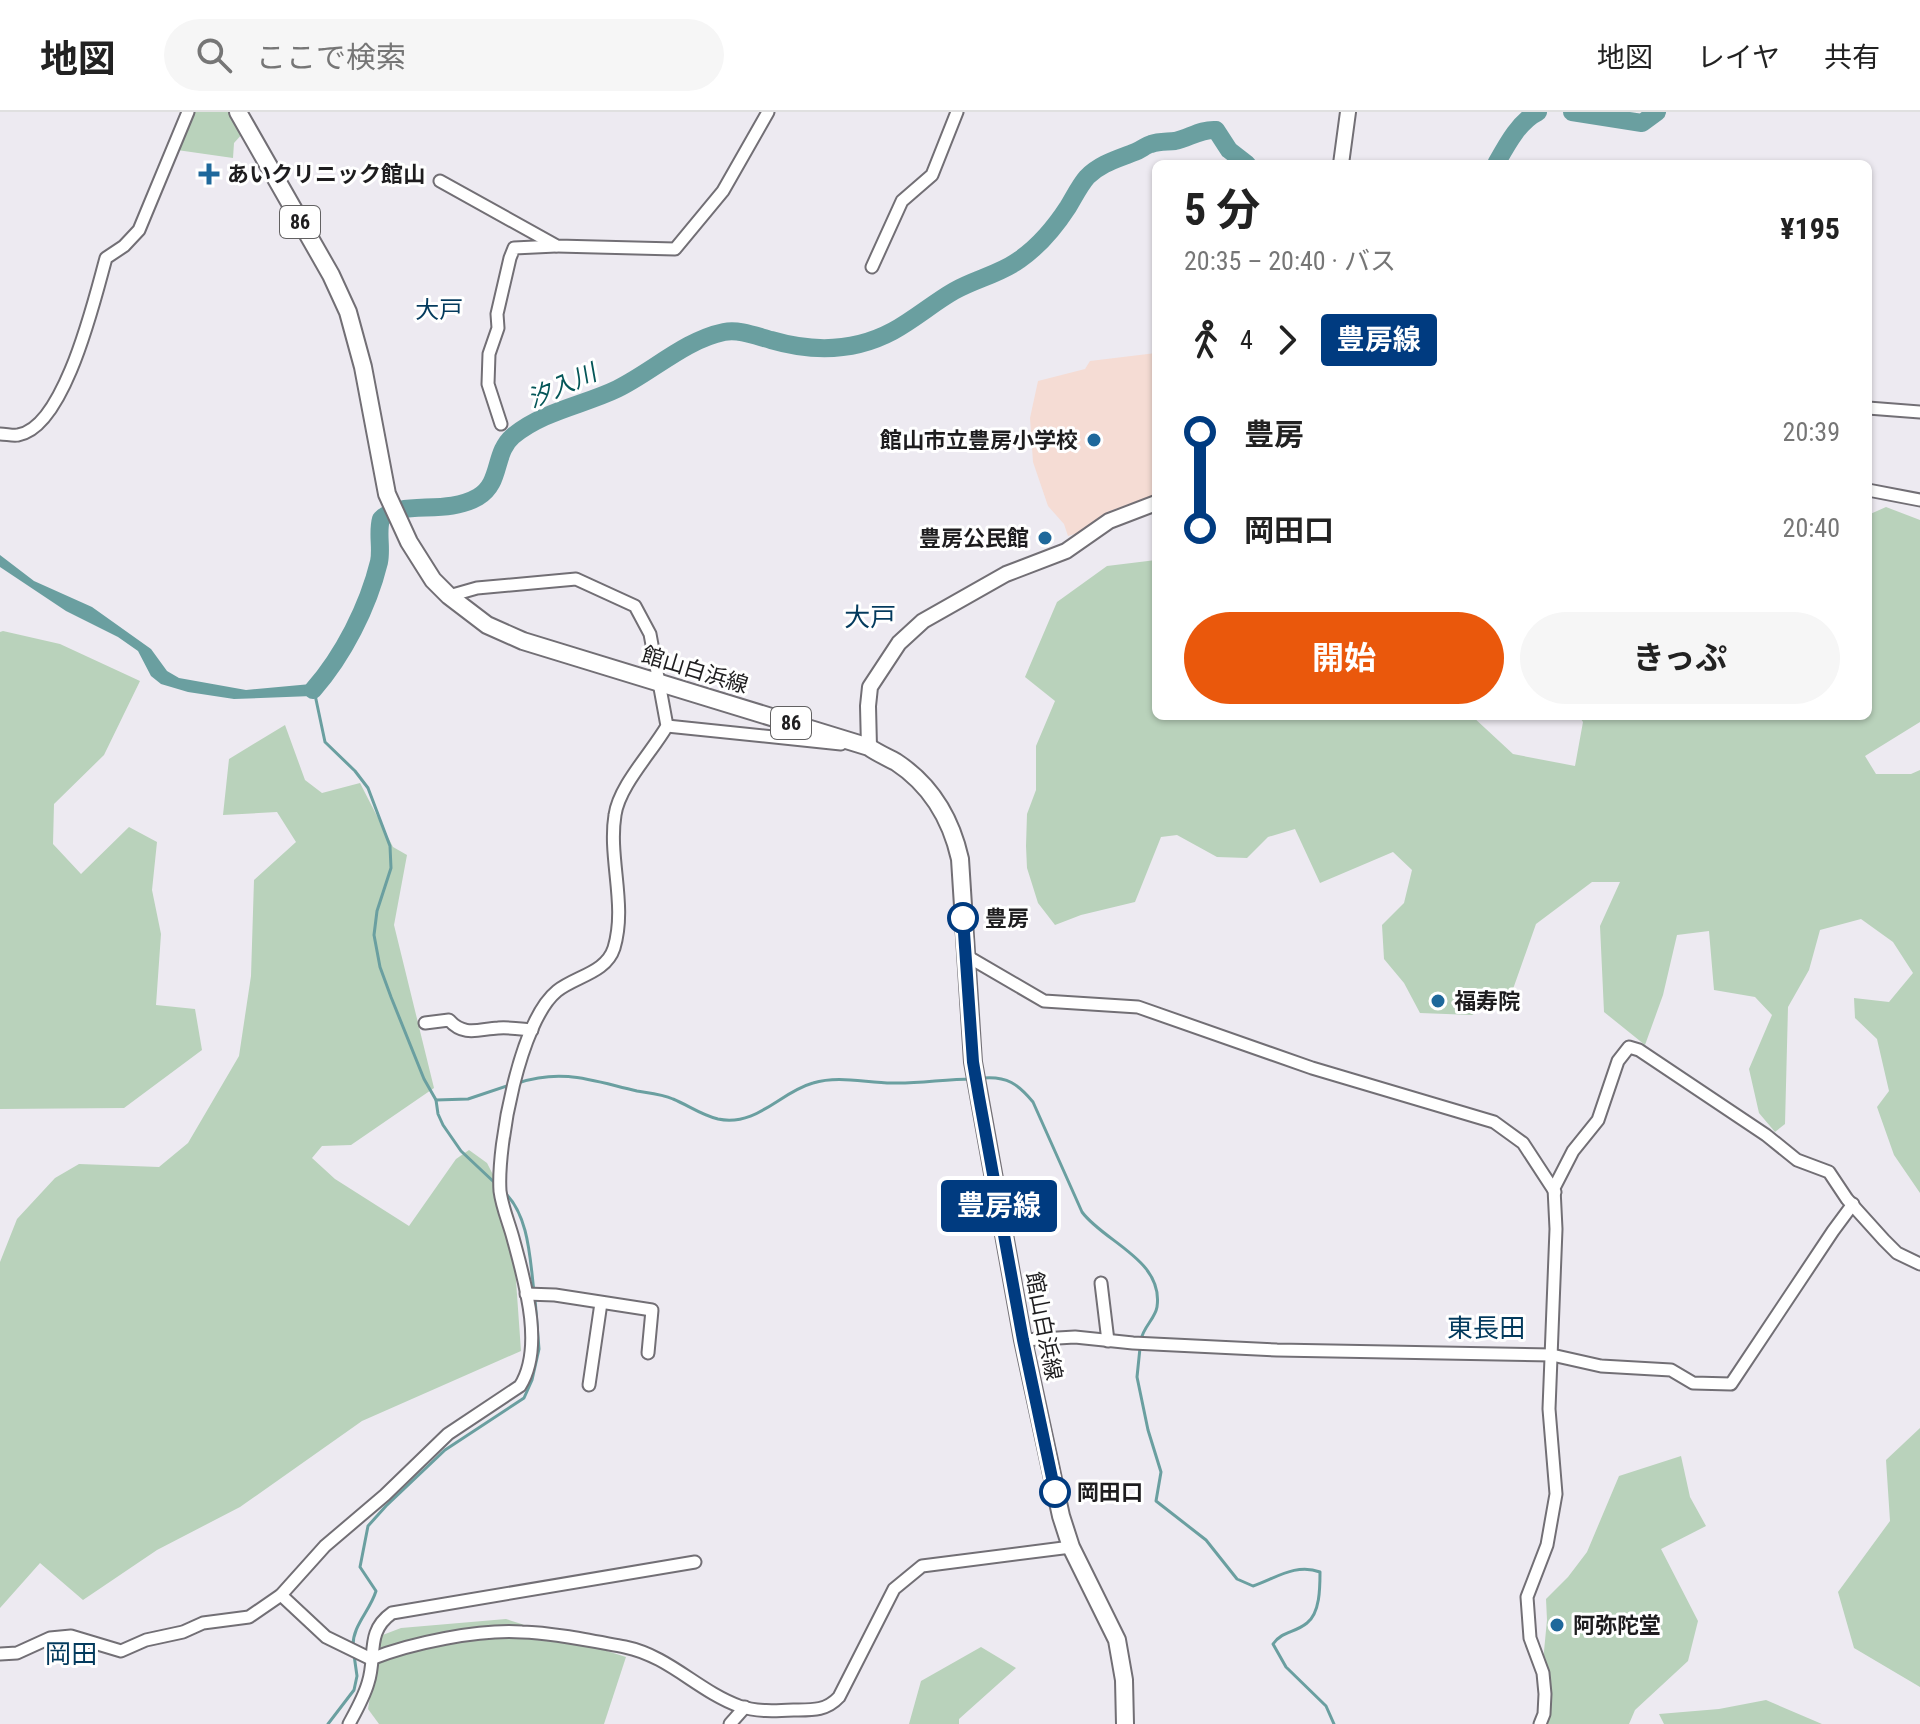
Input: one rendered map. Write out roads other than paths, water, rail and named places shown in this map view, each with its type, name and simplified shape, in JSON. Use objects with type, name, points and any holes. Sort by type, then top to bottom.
[{"type":"main road","name":"館山白浜線","points":[[238,112],[331,275],[348,312],[358,345],[387,494],[409,542],[433,580],[449,596],[487,625],[523,641],[869,747],[912,775],[939,804],[949,822],[960,859],[973,1062],[1023,1340],[1055,1492],[1071,1547],[1117,1640],[1124,1680],[1125,1724]]},
{"type":"street","points":[[0,434],[18,435],[29,431],[54,403],[76,359],[106,258],[124,246],[139,230],[188,112]]},
{"type":"street","points":[[501,424],[488,384],[489,354],[498,328],[497,314],[514,248],[675,249],[723,191],[768,112]]},
{"type":"street","points":[[872,267],[902,201],[932,175],[957,112]]},
{"type":"street","points":[[1342,160],[1348,112]]},
{"type":"street","points":[[440,181],[557,246]]},
{"type":"street","points":[[1872,408],[1920,412]]},
{"type":"street","points":[[1872,491],[1920,500]]},
{"type":"street","points":[[667,726],[869,747],[870,687],[899,643],[923,621],[1006,574],[1066,551],[1109,521],[1152,505]]},
{"type":"street","points":[[0,1654],[17,1653],[50,1638],[71,1636],[121,1651],[203,1623],[249,1617],[281,1595],[325,1546],[385,1495],[443,1438],[520,1386],[525,1378],[532,1344],[533,1294],[500,1194],[504,1135],[511,1101],[532,1030],[547,1001],[558,990],[608,961],[613,949],[618,886],[615,813],[622,794],[667,726],[650,634],[635,606],[576,579],[477,588],[449,596]]},
{"type":"street","points":[[965,955],[1044,1001],[1138,1007],[1312,1068],[1494,1122],[1523,1143],[1555,1192]]},
{"type":"street","points":[[425,1023],[449,1020],[457,1028],[471,1032],[498,1028],[532,1030]]},
{"type":"street","points":[[1540,1724],[1544,1714],[1543,1673],[1530,1638],[1527,1597],[1547,1545],[1556,1494],[1549,1409],[1554,1188],[1573,1151],[1598,1120],[1618,1061],[1629,1047],[1639,1050],[1766,1135],[1797,1160],[1829,1172],[1897,1253],[1920,1264]]},
{"type":"street","points":[[1023,1340],[1075,1337],[1150,1344],[1552,1355],[1601,1366],[1671,1370],[1693,1383],[1731,1384],[1853,1204]]},
{"type":"street","points":[[1101,1283],[1108,1341]]},
{"type":"street","points":[[533,1294],[652,1310],[648,1353]]},
{"type":"street","points":[[589,1385],[601,1303]]},
{"type":"street","points":[[281,1595],[319,1631],[371,1659],[387,1652],[485,1633],[522,1632],[648,1653],[717,1695],[745,1707],[768,1711],[819,1709],[834,1702],[853,1672],[894,1589],[922,1566],[1071,1547]]},
{"type":"street","points":[[349,1724],[369,1681],[379,1622],[392,1613],[695,1562]]},
{"type":"street","points":[[730,1724],[745,1707]]},
{"type":"water","points":[[0,555],[34,581],[92,607],[151,649],[167,671],[179,678],[246,690],[311,684],[327,671],[325,680],[312,696],[234,699],[188,692],[161,684],[151,676],[138,651],[118,637],[66,611],[0,567]]},
{"type":"waterway","points":[[1498,160],[1519,128],[1538,112]]},
{"type":"waterway","points":[[1572,112],[1642,123],[1657,112]]},
{"type":"waterway","name":"汐入川","points":[[313,690],[344,646],[368,596],[379,562],[381,519],[400,510],[452,506],[478,497],[491,484],[507,443],[537,420],[617,389],[682,349],[724,332],[742,332],[786,344],[817,348],[848,346],[878,338],[954,291],[1019,260],[1052,229],[1092,172],[1157,142],[1175,141],[1216,130],[1229,150],[1242,160]]},
{"type":"waterway","points":[[314,690],[325,742],[368,788],[390,846],[391,868],[377,911],[374,935],[380,967],[391,997],[424,1079],[436,1100],[443,1125],[461,1151],[495,1183]]},
{"type":"waterway","points":[[518,1083],[564,1076],[592,1080],[664,1096],[712,1117],[732,1120],[745,1118],[801,1087],[823,1081],[843,1079],[902,1083],[972,1079]]},
{"type":"waterway","points":[[983,1078],[1011,1082],[1033,1102],[1082,1212],[1142,1264],[1151,1277],[1157,1291],[1157,1307],[1141,1340]]},
{"type":"waterway","points":[[436,1100],[468,1099],[510,1085]]},
{"type":"waterway","points":[[503,1191],[512,1201],[523,1224],[534,1292]]},
{"type":"waterway","points":[[353,1647],[355,1632],[376,1591],[360,1567],[368,1526],[445,1450],[524,1398],[539,1349],[535,1299]]},
{"type":"waterway","points":[[1140,1348],[1137,1377],[1161,1472],[1156,1501],[1206,1540],[1237,1579],[1253,1586],[1294,1570],[1320,1572],[1315,1613],[1302,1626],[1273,1644],[1286,1667],[1326,1706],[1334,1724]]},
{"type":"waterway","points":[[328,1724],[354,1690],[357,1676],[354,1655]]},
{"type":"place","name":"あいクリニック館山","points":[[209,174]]},
{"type":"place","name":"館山市立豊房小学校","points":[[1094,440]]},
{"type":"place","name":"豊房公民館","points":[[1045,538]]},
{"type":"place","name":"豊房","points":[[963,918]]},
{"type":"place","name":"福寿院","points":[[1438,1001]]},
{"type":"place","name":"岡田口","points":[[1055,1492]]},
{"type":"place","name":"阿弥陀堂","points":[[1557,1625]]},
{"type":"district","name":"大戸","points":[[439,310]]},
{"type":"district","name":"大戸","points":[[870,617]]},
{"type":"district","name":"東長田","points":[[1486,1328]]},
{"type":"district","name":"岡田","points":[[71,1654]]}]
